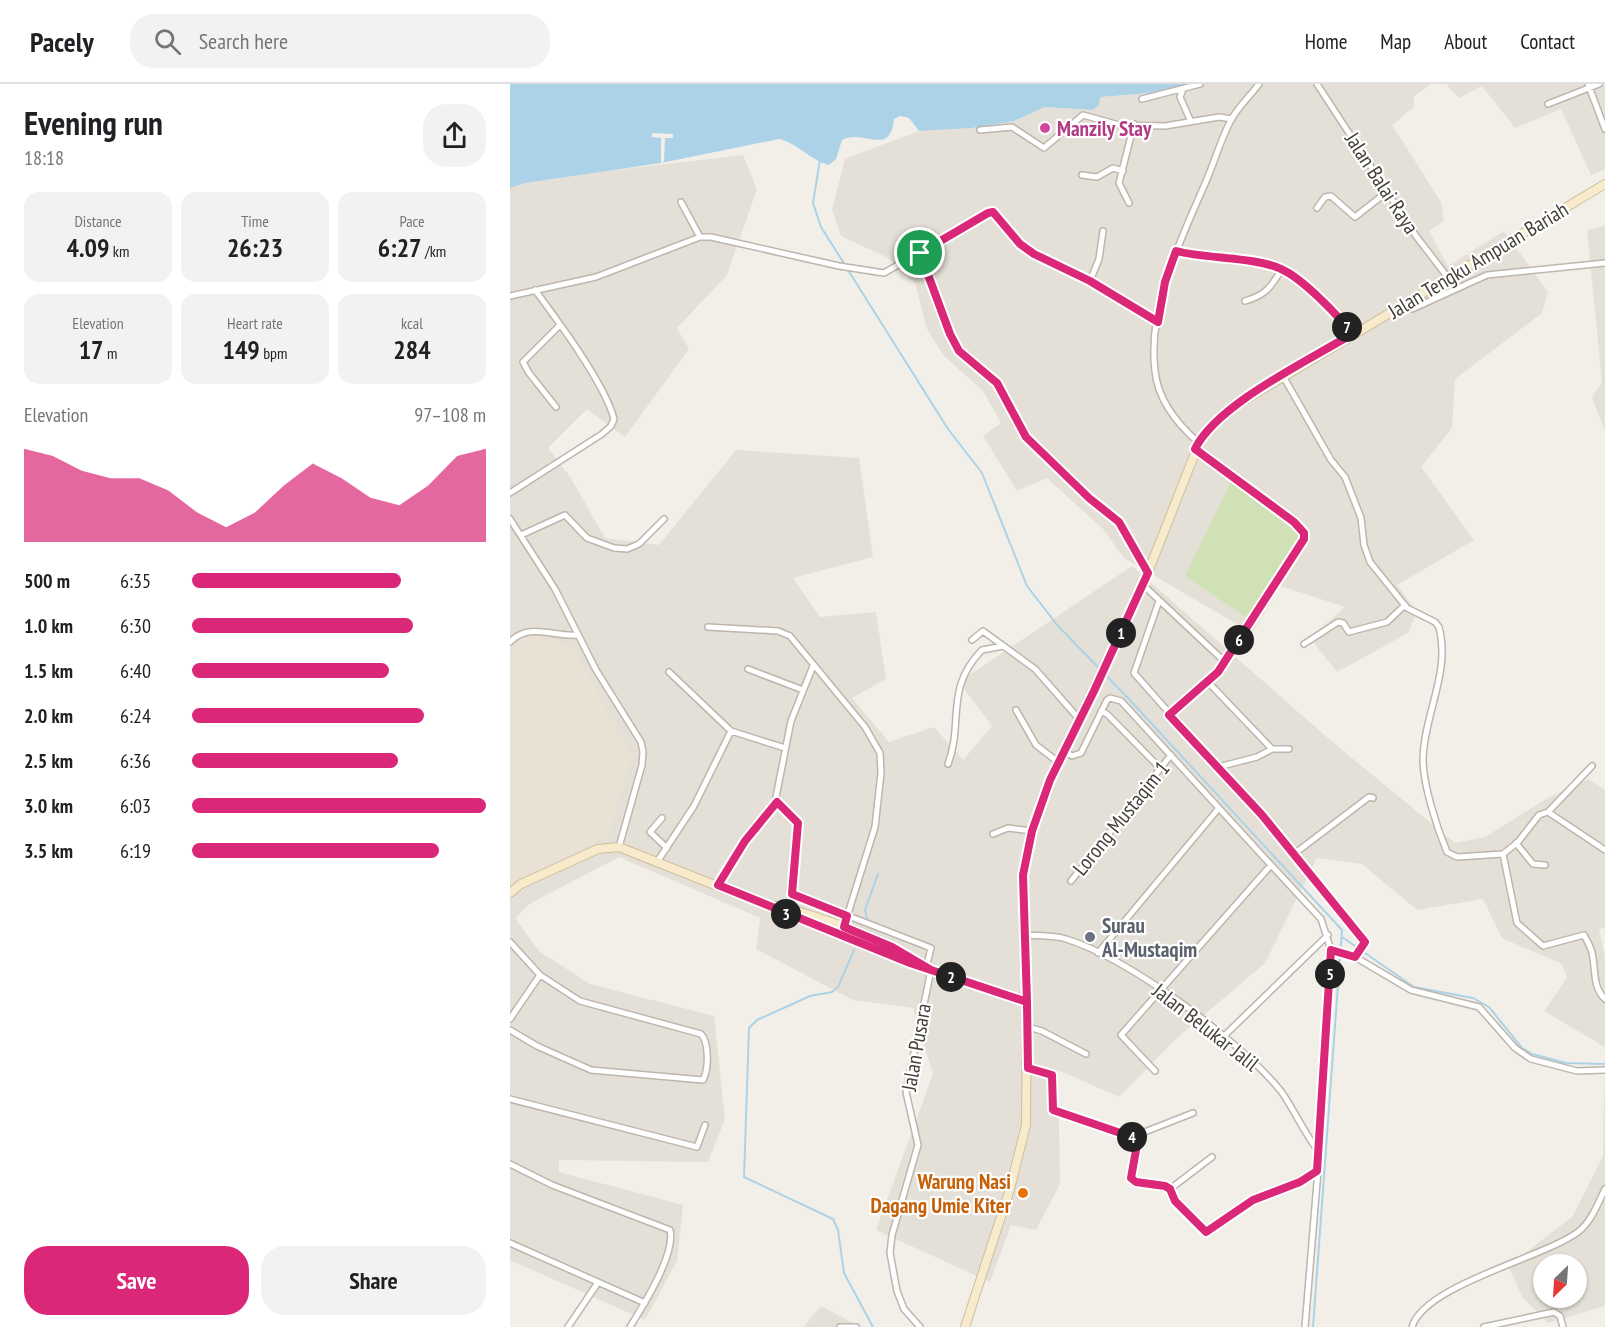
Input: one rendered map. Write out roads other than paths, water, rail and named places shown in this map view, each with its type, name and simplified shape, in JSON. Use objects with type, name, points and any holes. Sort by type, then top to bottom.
[{"type":"main road","name":"Jalan Tengku Ampuan Bariah","points":[[965,1327],[1024,1140],[1028,1027],[1023,875],[1032,831],[1058,762],[1143,585],[1197,446],[1221,417],[1283,376],[1352,334],[1401,308],[1605,183]]},
{"type":"main road","points":[[510,893],[521,884],[598,849],[619,847],[773,906],[780,912],[841,936],[1027,1002]]},
{"type":"main road","points":[[773,906],[782,906],[844,927],[892,947],[917,964]]},
{"type":"street","points":[[1142,99],[1200,84]]},
{"type":"street","points":[[1169,715],[1208,682],[1225,662],[1304,539],[1304,533],[1294,522],[1197,446],[1181,428],[1164,402],[1157,382],[1154,357],[1165,282],[1176,251],[1232,119],[1258,84]]},
{"type":"street","name":"Jalan Balai Raya","points":[[1317,84],[1387,192],[1449,279]]},
{"type":"street","points":[[1548,104],[1599,84]]},
{"type":"street","points":[[1589,86],[1605,129]]},
{"type":"street","points":[[1183,89],[1180,97],[1191,122]]},
{"type":"street","points":[[980,130],[1012,127],[1044,148],[1056,140],[1079,116],[1092,116],[1119,125],[1165,126],[1219,117],[1232,119]]},
{"type":"street","points":[[1129,203],[1119,186],[1134,124]]},
{"type":"street","points":[[1082,175],[1097,177],[1113,168],[1123,171]]},
{"type":"street","points":[[1317,208],[1325,197],[1331,196],[1355,217],[1387,192]]},
{"type":"street","points":[[681,202],[692,218],[700,237]]},
{"type":"street","points":[[510,296],[596,277],[700,237],[711,237],[876,274],[890,271],[993,212],[1020,244],[1034,254],[1090,281],[1158,322]]},
{"type":"street","points":[[1090,281],[1100,259],[1103,231]]},
{"type":"street","points":[[1176,251],[1282,269],[1338,314],[1352,334]]},
{"type":"street","points":[[920,253],[950,334],[959,351],[997,383],[1026,437],[1089,498],[1119,522],[1148,573]]},
{"type":"street","points":[[1401,308],[1412,309],[1487,275],[1605,263]]},
{"type":"street","points":[[1245,301],[1261,297],[1269,291],[1282,269]]},
{"type":"street","points":[[510,493],[602,434],[611,426],[614,419],[608,404],[560,325],[535,290]]},
{"type":"street","points":[[556,407],[528,373],[523,362],[560,325]]},
{"type":"street","points":[[1283,376],[1330,460],[1345,477],[1361,518],[1364,545],[1370,562],[1405,605],[1421,617],[1435,622],[1440,631],[1440,683],[1429,720],[1423,759],[1443,844],[1452,856],[1503,854],[1516,843],[1539,815],[1548,812],[1592,766]]},
{"type":"street","points":[[521,535],[565,515],[592,541],[614,548],[627,549],[639,544],[664,519]]},
{"type":"street","points":[[510,519],[555,589],[596,670],[635,732],[644,752],[619,847]]},
{"type":"street","points":[[1143,585],[1225,662]]},
{"type":"street","points":[[1159,601],[1134,673],[1294,854],[1357,930],[1364,940],[1356,955]]},
{"type":"street","points":[[1304,644],[1338,622],[1343,623],[1349,632],[1387,622],[1405,605]]},
{"type":"street","points":[[708,627],[786,634],[795,641],[813,666],[865,727],[880,753],[881,773],[875,827],[841,936]]},
{"type":"street","points":[[510,642],[530,630],[564,636],[577,635]]},
{"type":"street","points":[[972,640],[983,631],[1045,679],[1080,720]]},
{"type":"street","points":[[948,764],[952,752],[957,693],[962,678],[982,650],[1003,646]]},
{"type":"street","points":[[718,885],[745,841],[777,802],[785,748],[813,666]]},
{"type":"street","points":[[748,669],[803,690]]},
{"type":"street","points":[[669,672],[731,731],[785,748]]},
{"type":"street","points":[[1208,682],[1272,750]]},
{"type":"street","points":[[1064,751],[1072,756],[1081,753],[1101,711],[1110,698],[1121,701],[1321,919],[1329,935],[1333,951],[1305,1327]]},
{"type":"street","points":[[1016,710],[1036,746],[1058,762]]},
{"type":"street","points":[[1101,711],[1107,714],[1160,768]]},
{"type":"street","points":[[657,862],[694,806],[731,731]]},
{"type":"street","points":[[1218,767],[1257,757],[1272,750],[1289,749]]},
{"type":"street","name":"Lorong Mustaqim 1","points":[[1071,880],[1171,755]]},
{"type":"street","points":[[1294,854],[1369,797],[1373,798]]},
{"type":"street","points":[[777,802],[798,823],[792,894],[847,916]]},
{"type":"street","points":[[1098,952],[1219,808]]},
{"type":"street","points":[[1548,812],[1605,850]]},
{"type":"street","points":[[662,818],[650,832],[667,848]]},
{"type":"street","points":[[993,834],[1008,828],[1032,831]]},
{"type":"street","points":[[1516,843],[1533,864],[1545,865]]},
{"type":"street","points":[[1503,854],[1517,923],[1543,946],[1584,935],[1592,953],[1599,994],[1605,999]]},
{"type":"street","points":[[1155,1071],[1121,1035],[1271,865]]},
{"type":"street","name":"Jalan Pusara","points":[[847,916],[931,948],[906,1092],[918,1145],[892,1235],[890,1254],[897,1291],[904,1309],[920,1327]]},
{"type":"street","name":"Jalan Belukar Jalil","points":[[1026,935],[1065,938],[1098,952],[1162,990],[1256,1064],[1281,1091],[1319,1151]]},
{"type":"street","points":[[1223,1037],[1329,935]]},
{"type":"street","points":[[510,942],[540,975],[580,1001],[701,1034],[705,1038],[704,1080],[582,1067],[510,1030]]},
{"type":"street","points":[[1333,951],[1356,955],[1411,990],[1479,1007],[1515,1048],[1531,1059],[1577,1071],[1605,1070]]},
{"type":"street","points":[[510,1019],[540,975]]},
{"type":"street","points":[[1028,1027],[1041,1031],[1086,1054]]},
{"type":"street","points":[[1028,1068],[1052,1075],[1051,1108],[1055,1112],[1138,1139]]},
{"type":"street","points":[[510,1099],[697,1147],[705,1125]]},
{"type":"street","points":[[1193,1113],[1142,1133],[1138,1139],[1131,1178],[1136,1182],[1165,1186],[1170,1189],[1175,1201],[1206,1232],[1245,1204],[1300,1182],[1317,1171]]},
{"type":"street","points":[[1170,1189],[1212,1157]]},
{"type":"street","points":[[510,1164],[552,1185],[670,1230],[671,1236],[665,1257],[645,1303],[630,1327]]},
{"type":"street","points":[[1412,1327],[1433,1300],[1581,1230],[1595,1211],[1605,1189]]},
{"type":"street","points":[[510,1243],[597,1284],[645,1303]]},
{"type":"street","points":[[568,1327],[597,1284]]},
{"type":"street","points":[[1484,1327],[1554,1312],[1560,1316],[1563,1327]]},
{"type":"street","points":[[840,1327],[851,1325],[856,1327]]},
{"type":"water","points":[[510,84],[1191,84],[1151,93],[1100,97],[1099,105],[1093,110],[1045,107],[1014,121],[972,128],[919,131],[909,118],[900,116],[894,119],[892,131],[882,140],[850,137],[842,140],[836,159],[829,165],[816,160],[793,144],[779,139],[661,163],[525,183],[510,188]]},
{"type":"waterway","points":[[820,160],[813,203],[821,227],[845,265]]},
{"type":"waterway","points":[[848,270],[948,429],[982,473],[1027,586],[1058,626],[1128,698],[1342,930],[1313,1327]]},
{"type":"waterway","points":[[867,918],[865,910],[878,874]]},
{"type":"waterway","points":[[1342,937],[1414,987],[1473,998],[1489,1007],[1522,1048],[1532,1054],[1566,1063],[1605,1064]]},
{"type":"waterway","points":[[854,950],[838,987],[832,992],[810,996],[757,1020],[749,1028],[744,1177],[833,1219],[838,1230],[844,1273],[873,1327]]},
{"type":"place","name":"Manzily Stay","points":[[1045,128]]},
{"type":"place","name":"Surau Al-Mustaqim","points":[[1090,937]]},
{"type":"place","name":"Warung Nasi Dagang Umie Kiter","points":[[1023,1193]]}]
